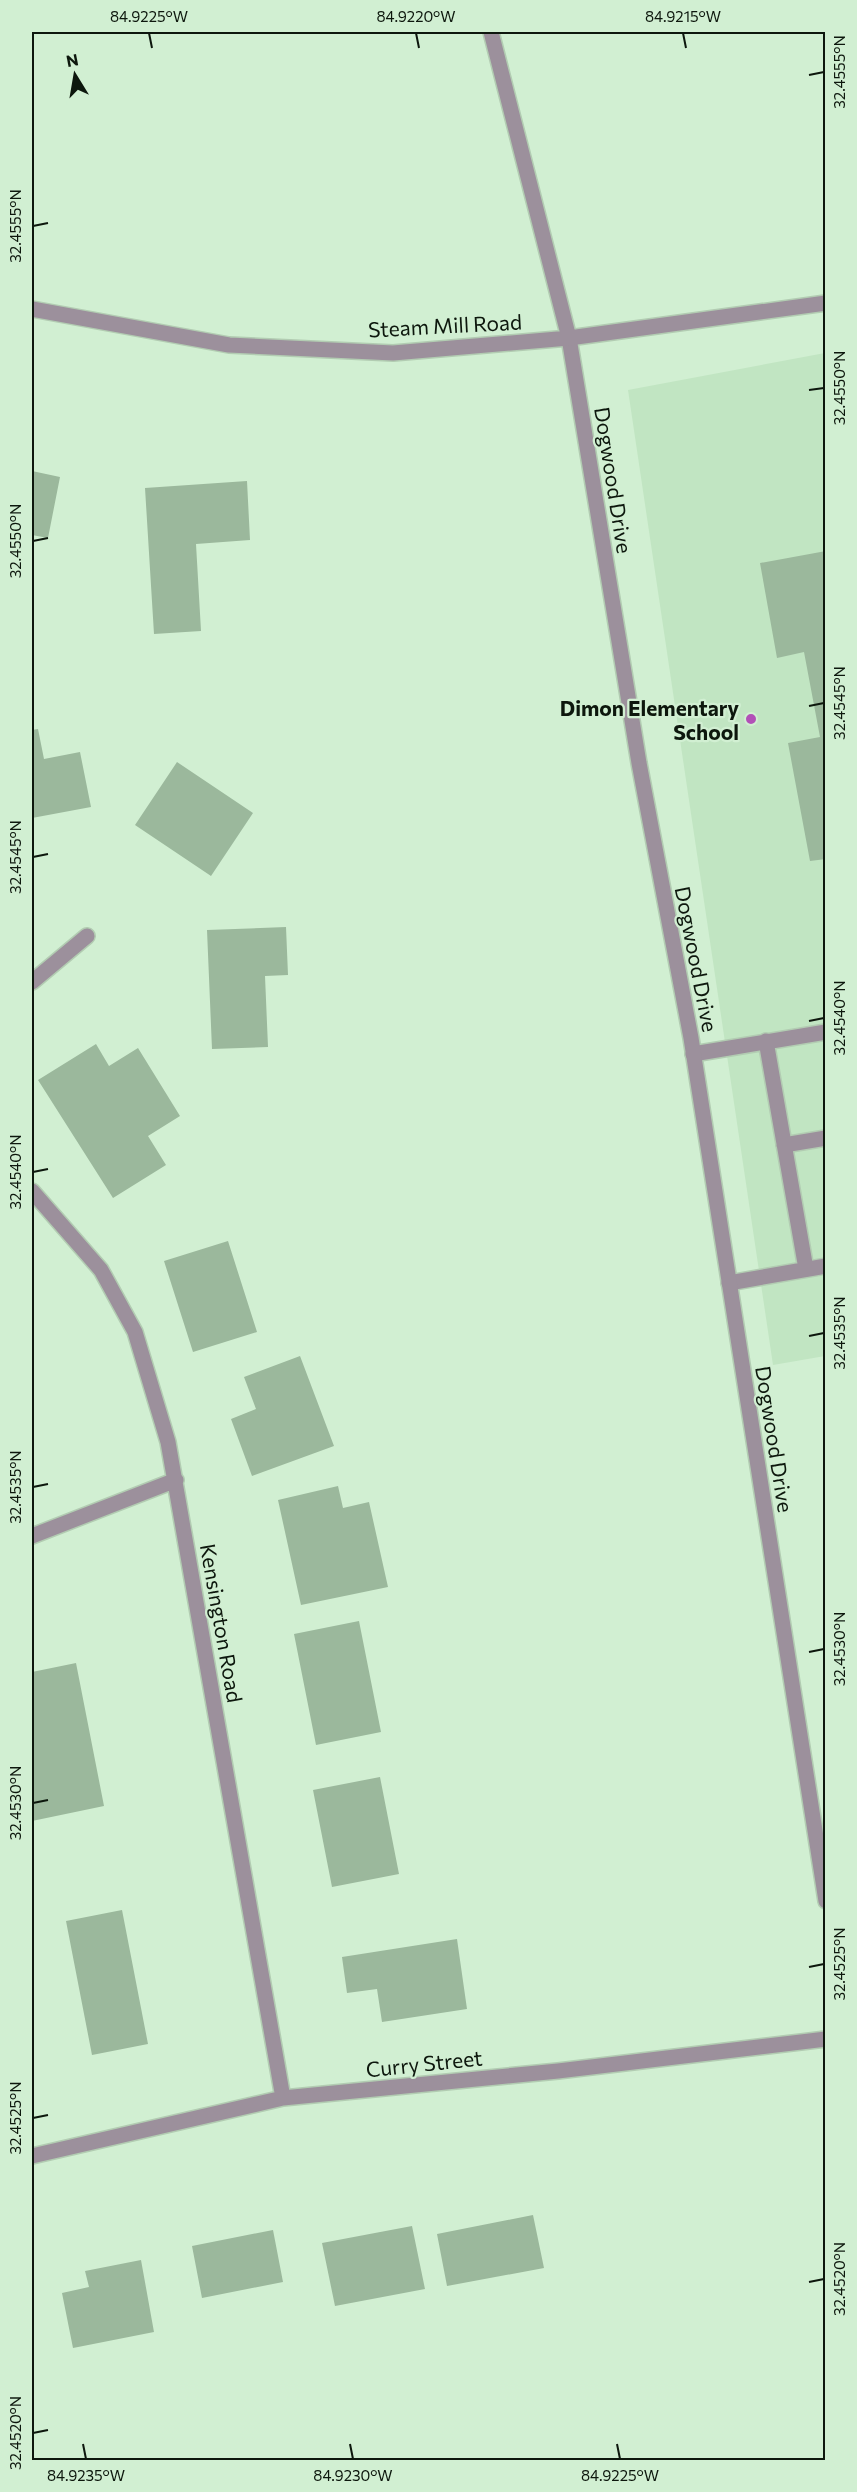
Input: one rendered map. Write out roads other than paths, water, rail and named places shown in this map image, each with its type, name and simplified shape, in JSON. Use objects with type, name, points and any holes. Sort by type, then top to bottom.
[{"type":"street","name":"Dogwood Drive","points":[[491,32],[569,338],[639,763],[693,1054],[825,1901]]},
{"type":"street","name":"Steam Mill Road","points":[[32,309],[229,345],[393,353],[569,338],[825,303]]},
{"type":"street","points":[[32,982],[87,936]]},
{"type":"street","points":[[693,1054],[825,1032]]},
{"type":"street","points":[[766,1041],[806,1269]]},
{"type":"street","points":[[784,1145],[825,1138]]},
{"type":"street","name":"Kensington Road","points":[[32,1191],[100,1270],[135,1332],[168,1442],[283,2098]]},
{"type":"street","points":[[729,1283],[825,1266]]},
{"type":"street","points":[[32,1536],[176,1480]]},
{"type":"street","name":"Curry Street","points":[[32,2156],[283,2098],[558,2071],[825,2039]]},
{"type":"place","name":"Dimon Elementary School","points":[[751,719]]}]
